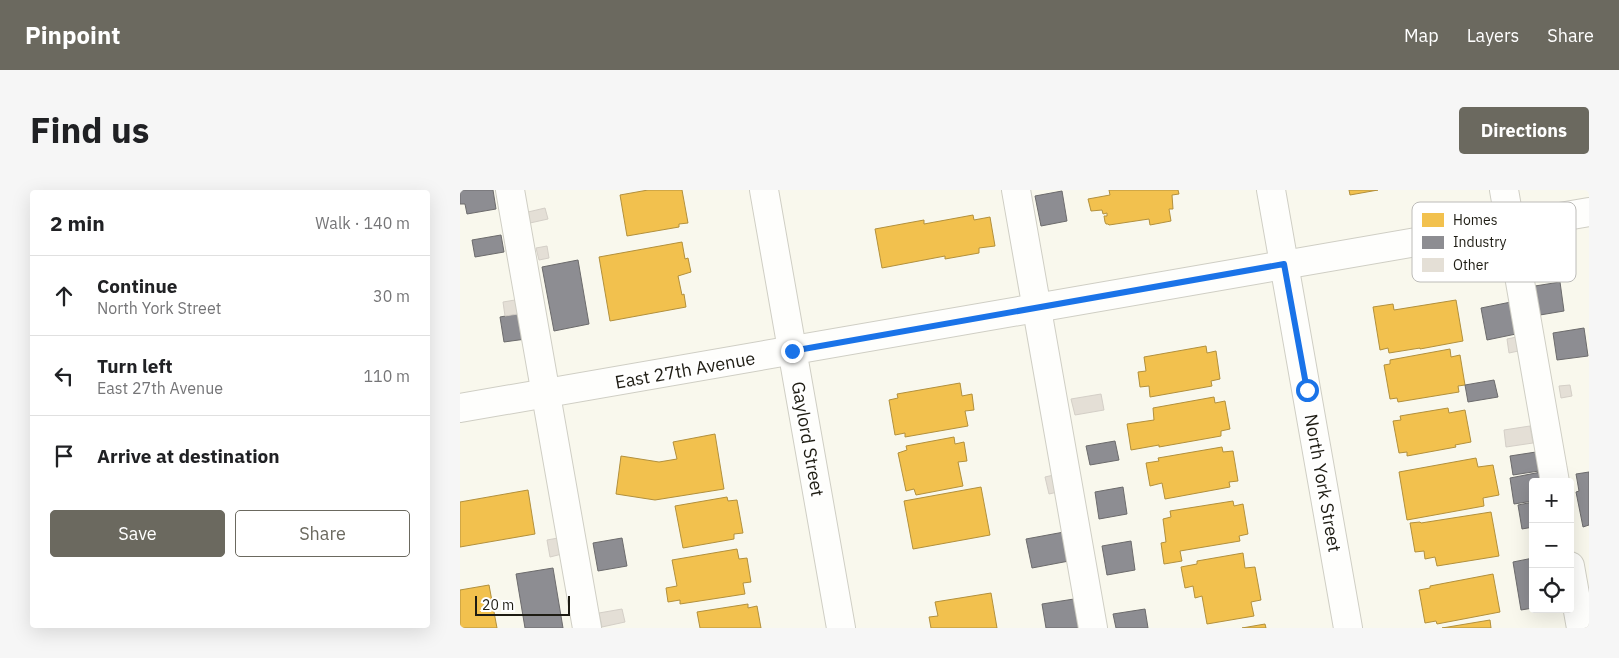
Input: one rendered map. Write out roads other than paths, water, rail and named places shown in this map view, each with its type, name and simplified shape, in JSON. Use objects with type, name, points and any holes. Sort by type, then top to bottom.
[{"type":"street","points":[[510,190],[587,628]]},
{"type":"street","name":"Gaylord Street","points":[[764,190],[841,628]]},
{"type":"street","points":[[1016,190],[1093,628]]},
{"type":"street","name":"North York Street","points":[[1271,190],[1348,628]]},
{"type":"street","name":"East 27th Avenue","points":[[1576,214],[1589,212]]},
{"type":"street","name":"East 27th Avenue","points":[[460,408],[1412,243]]},
{"type":"street","points":[[1521,282],[1555,478]]},
{"type":"street","points":[[1570,568],[1581,628]]}]
